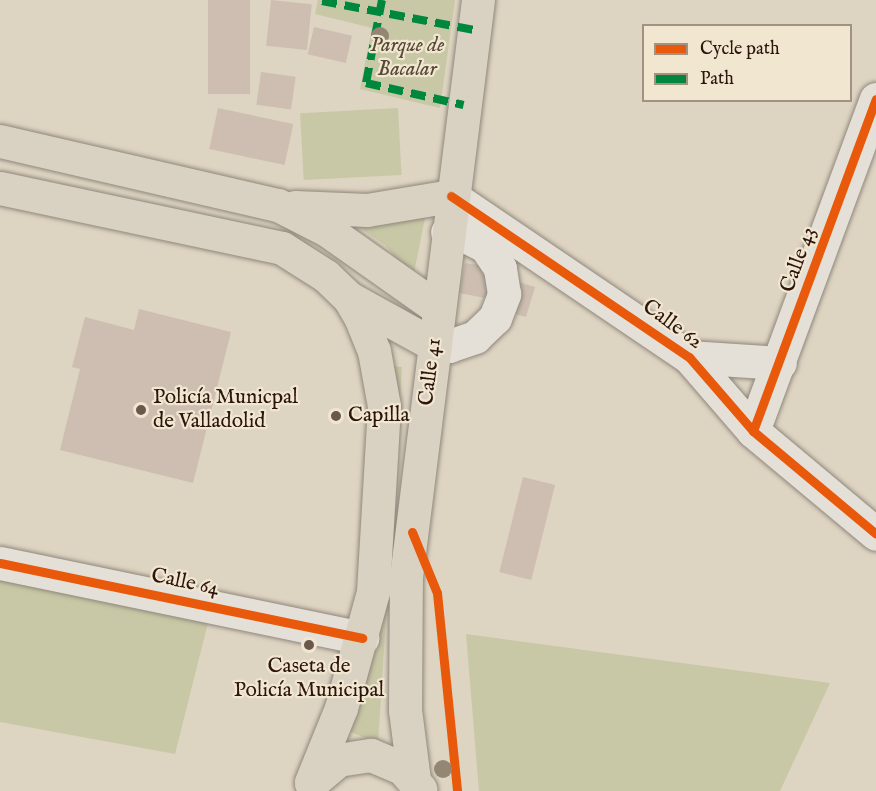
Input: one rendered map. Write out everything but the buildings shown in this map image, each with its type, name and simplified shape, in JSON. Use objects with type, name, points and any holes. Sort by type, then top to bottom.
[{"type":"main road","name":"Calle 41","points":[[417,786],[405,710],[405,599],[451,196],[478,0]]},
{"type":"main road","points":[[0,141],[87,163],[278,205],[367,210],[451,196]]},
{"type":"main road","points":[[74,204],[87,163]]},
{"type":"main road","points":[[0,188],[282,248],[311,265],[355,309],[434,345]]},
{"type":"main road","points":[[278,205],[327,230],[439,309]]},
{"type":"main road","name":"Calle 41","points":[[309,787],[341,708],[362,638],[372,592],[385,435],[378,371],[355,309]]},
{"type":"main road","points":[[378,371],[402,351],[434,345]]},
{"type":"main road","points":[[309,787],[330,764],[362,754],[395,763],[417,786]]},
{"type":"street","name":"Calle 43","points":[[753,431],[876,99]]},
{"type":"street","name":"Calle 62","points":[[451,196],[689,357],[753,431],[876,534]]},
{"type":"street","points":[[434,345],[462,343],[486,329],[495,318],[504,294],[500,268],[485,246],[474,239],[447,231]]},
{"type":"street","points":[[689,357],[780,363]]},
{"type":"street","name":"Calle 64","points":[[0,563],[362,638]]},
{"type":"green space","name":"Parque de Bacalar","points":[[318,0],[455,0],[440,108],[360,89],[372,28],[315,14]]},
{"type":"green space","points":[[398,108],[402,175],[304,180],[300,113]]},
{"type":"green space","points":[[427,208],[413,278],[385,245],[344,217]]},
{"type":"green space","points":[[393,366],[402,367],[378,744],[336,725]]},
{"type":"green space","points":[[0,558],[214,599],[175,754],[0,722]]},
{"type":"green space","points":[[466,634],[830,683],[780,791],[479,791]]},
{"type":"marked path","points":[[382,0],[366,83],[464,105]]},
{"type":"marked path","points":[[322,1],[474,30]]},
{"type":"cycle path","points":[[753,431],[876,99]]},
{"type":"cycle path","points":[[451,196],[689,357],[753,431],[876,534]]},
{"type":"cycle path","points":[[412,532],[437,593],[457,791]]},
{"type":"cycle path","points":[[0,563],[362,638]]},
{"type":"place","name":"Policía Municpal de Valladolid","points":[[141,410]]},
{"type":"place","name":"Capilla","points":[[336,416]]},
{"type":"place","name":"Caseta de Policía Municipal","points":[[309,645]]}]
